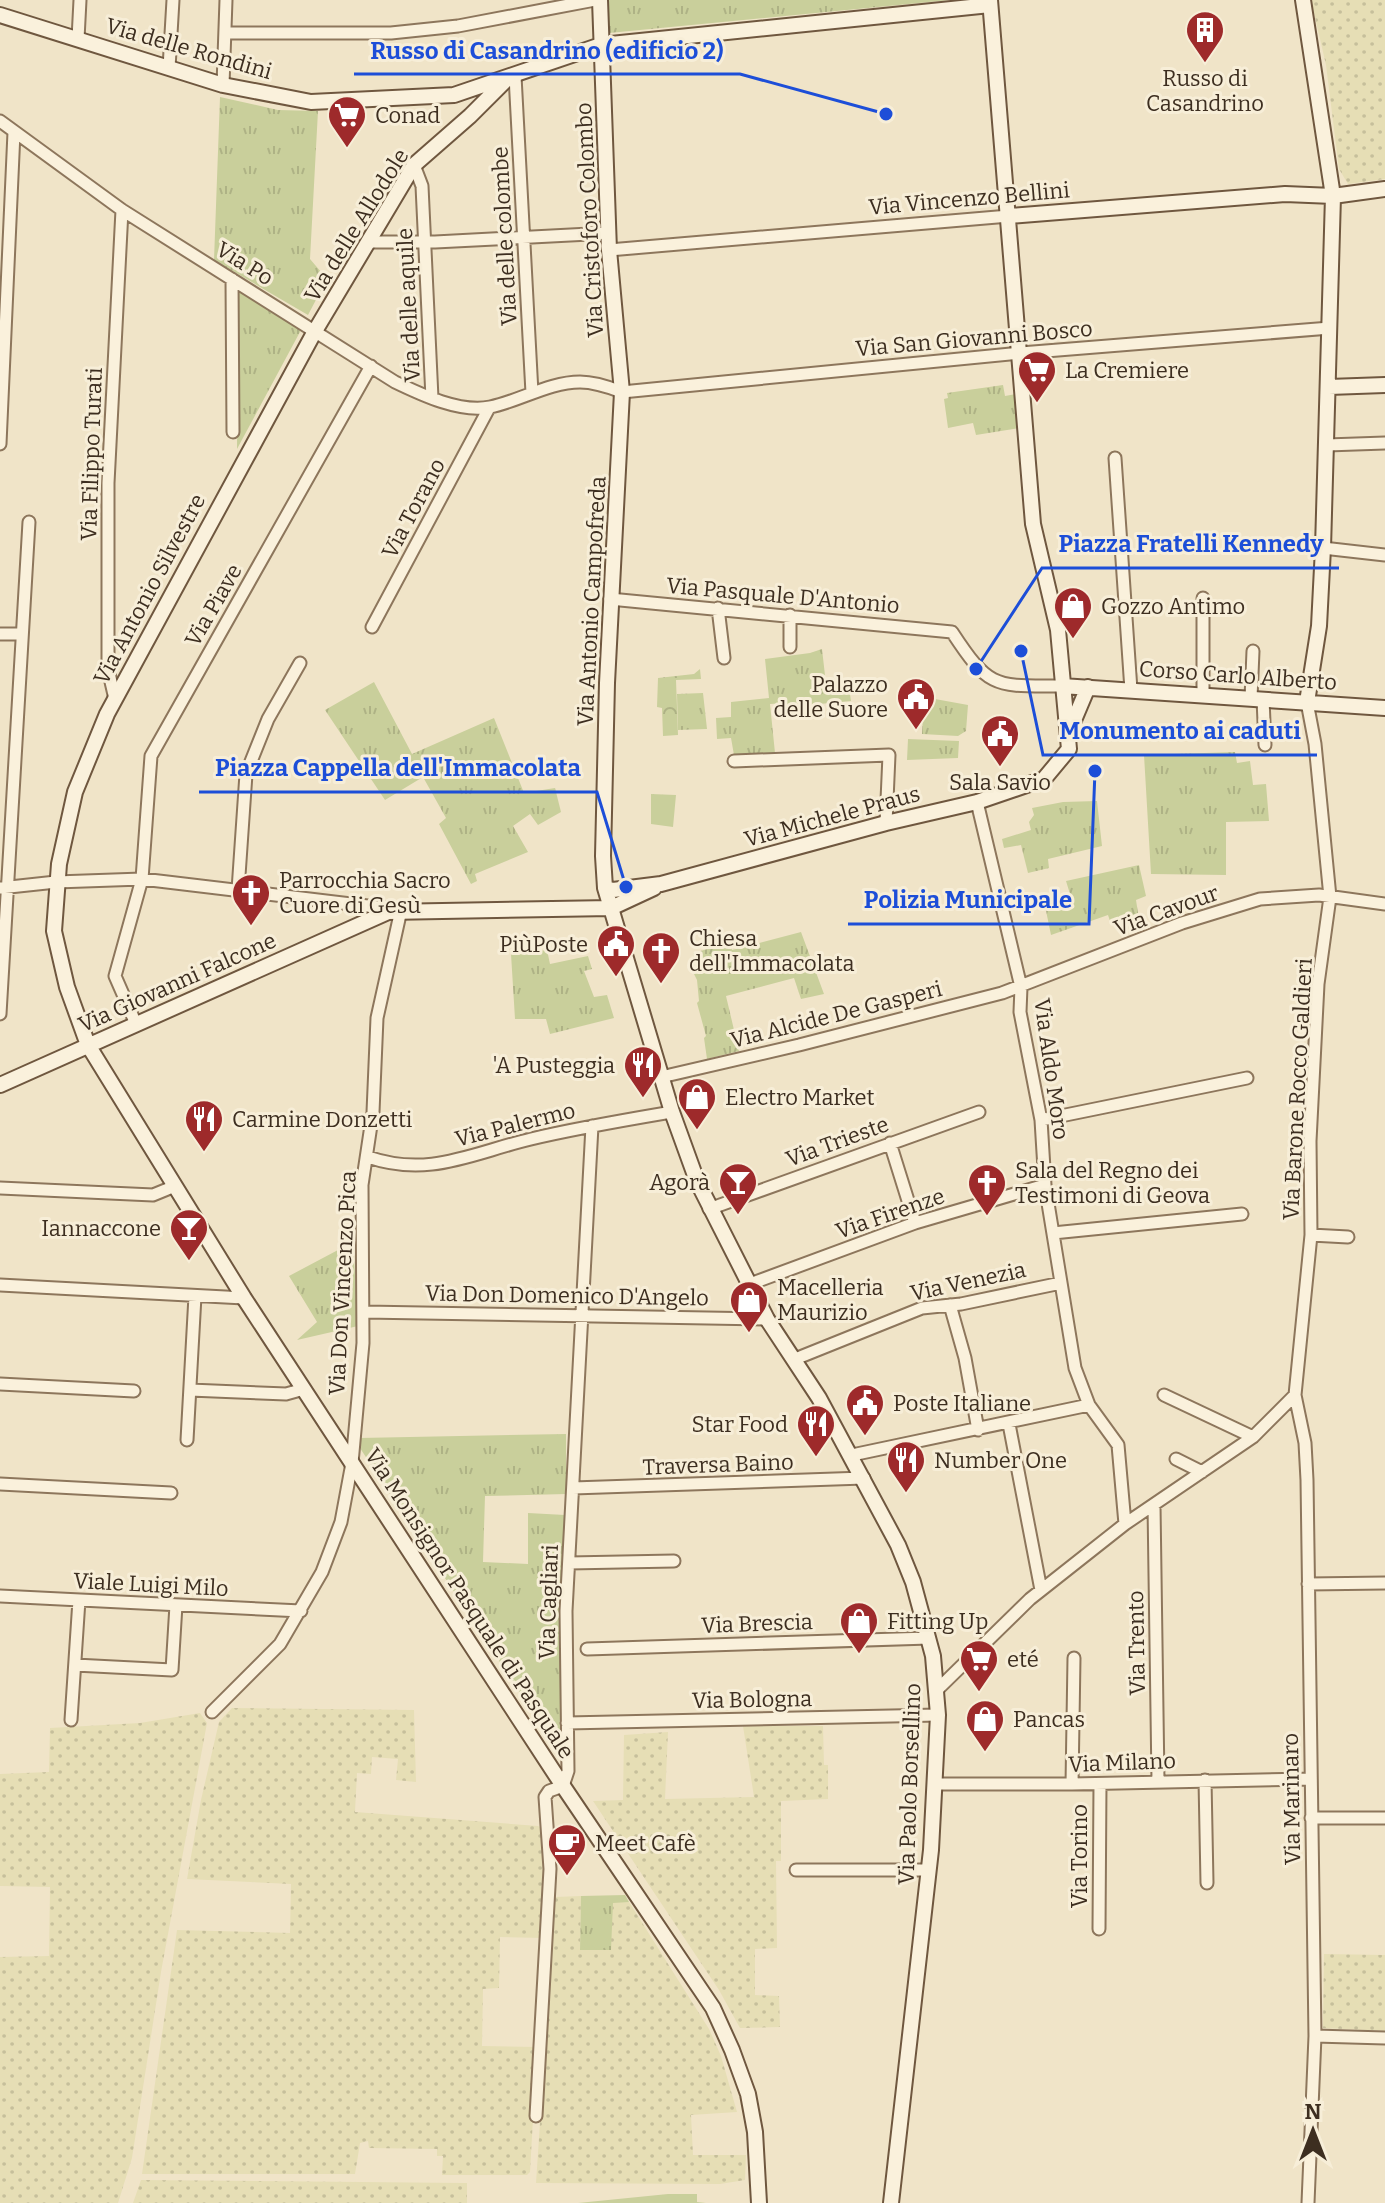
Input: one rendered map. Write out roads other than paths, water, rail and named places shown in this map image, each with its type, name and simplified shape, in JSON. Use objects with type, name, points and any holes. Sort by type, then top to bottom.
[{"type":"street","points":[[78,39],[80,0]]},
{"type":"street","points":[[169,68],[173,0]]},
{"type":"street","points":[[223,85],[226,0]]},
{"type":"street","points":[[225,33],[391,33],[458,26],[598,0]]},
{"type":"street","name":"Via Cristoforo Colombo","points":[[598,0],[609,250],[622,392]]},
{"type":"street","points":[[1303,0],[1333,196],[1319,626],[1307,702]]},
{"type":"street","points":[[990,2],[1033,524],[1058,630],[1069,733]]},
{"type":"street","name":"Via delle Rondini","points":[[0,15],[223,85],[311,102],[454,95],[601,45],[990,2]]},
{"type":"street","name":"Via delle Allodole","points":[[315,331],[414,165],[511,78]]},
{"type":"street","name":"Via delle colombe","points":[[511,78],[532,393]]},
{"type":"street","name":"Via Po","points":[[0,121],[122,210],[395,382],[432,398],[489,408],[577,382],[590,382],[622,392]]},
{"type":"street","points":[[0,444],[14,132]]},
{"type":"street","name":"Via delle aquile","points":[[414,165],[422,186],[432,398]]},
{"type":"street","name":"Via Vincenzo Bellini","points":[[609,250],[1285,194],[1333,196],[1385,189]]},
{"type":"street","name":"Via Filippo Turati","points":[[115,699],[108,669],[108,483],[122,210]]},
{"type":"street","points":[[367,242],[609,233]]},
{"type":"street","points":[[232,279],[233,432]]},
{"type":"street","name":"Via San Giovanni Bosco","points":[[622,392],[1021,353],[1330,328]]},
{"type":"street","name":"Via Antonio Silvestre","points":[[88,1045],[54,931],[56,882],[75,792],[115,699],[315,331]]},
{"type":"street","name":"Via Piave","points":[[136,1024],[115,976],[142,879],[151,756],[371,366]]},
{"type":"street","points":[[1329,387],[1385,385]]},
{"type":"street","name":"Via Antonio Campofreda","points":[[611,908],[605,888],[603,856],[610,599],[622,392]]},
{"type":"street","name":"Via Torano","points":[[372,627],[489,408]]},
{"type":"street","points":[[1327,445],[1385,443]]},
{"type":"street","points":[[1115,458],[1131,690]]},
{"type":"street","points":[[0,1014],[8,895],[3,888],[29,522]]},
{"type":"street","points":[[1323,548],[1385,555]]},
{"type":"street","points":[[1203,598],[1203,694]]},
{"type":"street","name":"Via Pasquale D'Antonio","points":[[610,599],[952,632],[978,668],[1000,684],[1062,686]]},
{"type":"street","points":[[718,608],[724,658]]},
{"type":"street","points":[[790,615],[790,647]]},
{"type":"street","points":[[0,634],[22,634]]},
{"type":"street","points":[[1253,651],[1265,745]]},
{"type":"street","points":[[238,890],[246,774],[268,719],[300,663]]},
{"type":"street","name":"Corso Carlo Alberto","points":[[1062,686],[1385,708]]},
{"type":"street","points":[[1069,733],[1088,687]]},
{"type":"street","name":"Via Barone Rocco Galdieri","points":[[1295,1395],[1311,1235],[1310,1141],[1318,984],[1330,897],[1315,744],[1307,702]]},
{"type":"street","name":"Via Michele Praus","points":[[605,888],[613,890],[661,884],[886,823],[977,802],[1044,779],[1069,749],[1069,733]]},
{"type":"street","points":[[734,761],[889,755],[886,823]]},
{"type":"street","name":"Via Aldo Moro","points":[[977,802],[1021,987],[1020,1012],[1041,1120],[1045,1185],[1075,1368],[1089,1405],[1118,1445],[1125,1524]]},
{"type":"street","points":[[3,888],[56,882],[142,879],[401,910]]},
{"type":"street","name":"Via Michele Praus","points":[[611,908],[661,884]]},
{"type":"street","name":"Via Cavour","points":[[1021,987],[1182,923],[1260,899],[1330,897],[1385,904]]},
{"type":"street","name":"Via Giovanni Falcone","points":[[0,1085],[388,912],[611,908]]},
{"type":"street","name":"Via Paolo Borsellino","points":[[611,908],[672,1112],[709,1209],[767,1319],[795,1359],[864,1478],[907,1563],[929,1638],[937,1690],[936,1784],[891,2203]]},
{"type":"street","name":"Via Don Vincenzo Pica","points":[[212,1712],[280,1644],[322,1572],[337,1536],[352,1463],[365,1312],[362,1185],[373,1112],[377,1018],[401,910]]},
{"type":"street","name":"Via Alcide De Gasperi","points":[[661,1077],[814,1042],[1021,987]]},
{"type":"street","name":"Via Monsignor Pasquale di Pasquale","points":[[88,1045],[244,1298],[563,1786],[694,1978],[723,2029],[743,2080],[753,2115],[759,2203]]},
{"type":"street","points":[[1041,1120],[1247,1078]]},
{"type":"street","name":"Via Palermo","points":[[368,1157],[390,1164],[428,1166],[530,1139],[672,1112]]},
{"type":"street","name":"Via Trieste","points":[[709,1209],[979,1112]]},
{"type":"street","name":"Via Cagliari","points":[[536,2116],[551,1847],[545,1797],[549,1791],[563,1786],[568,1771],[565,1649],[592,1126]]},
{"type":"street","points":[[890,1143],[915,1223]]},
{"type":"street","name":"Via Firenze","points":[[750,1284],[915,1223],[1045,1185]]},
{"type":"street","points":[[0,1188],[153,1195],[175,1186]]},
{"type":"street","points":[[1053,1233],[1242,1214]]},
{"type":"street","name":"Via Barone Rocco Galdieri","points":[[1311,1235],[1348,1237]]},
{"type":"street","name":"Via Venezia","points":[[795,1359],[922,1308],[1061,1283]]},
{"type":"street","points":[[0,1285],[244,1298]]},
{"type":"street","points":[[187,1440],[195,1296]]},
{"type":"street","points":[[950,1305],[965,1358],[978,1430]]},
{"type":"street","name":"Via Don Domenico D'Angelo","points":[[365,1312],[767,1319]]},
{"type":"street","points":[[0,1384],[134,1391]]},
{"type":"street","points":[[190,1390],[286,1394],[304,1389]]},
{"type":"street","points":[[1164,1395],[1253,1437]]},
{"type":"street","points":[[937,1690],[1041,1590],[1125,1524],[1253,1437],[1295,1395]]},
{"type":"street","name":"Via Marinaro","points":[[1295,1395],[1306,1463],[1308,1584],[1315,2036],[1308,2203]]},
{"type":"street","points":[[852,1455],[1089,1405]]},
{"type":"street","points":[[1009,1424],[1041,1590]]},
{"type":"street","points":[[1176,1459],[1202,1472]]},
{"type":"street","name":"Traversa Baino","points":[[573,1488],[864,1478]]},
{"type":"street","points":[[0,1484],[171,1493]]},
{"type":"street","name":"Via Trento","points":[[1154,1505],[1158,1781]]},
{"type":"street","points":[[569,1563],[674,1561]]},
{"type":"street","points":[[1308,1584],[1385,1583]]},
{"type":"street","name":"Viale Luigi Milo","points":[[0,1596],[301,1611]]},
{"type":"street","points":[[71,1720],[79,1600]]},
{"type":"street","points":[[75,1665],[172,1670],[176,1605]]},
{"type":"street","name":"Via Brescia","points":[[587,1649],[929,1638]]},
{"type":"street","points":[[1072,1784],[1074,1658]]},
{"type":"street","name":"Via Bologna","points":[[567,1723],[938,1715]]},
{"type":"street","name":"Via Milano","points":[[936,1784],[1310,1779]]},
{"type":"street","points":[[1205,1780],[1207,1883]]},
{"type":"street","name":"Via Torino","points":[[1099,1929],[1100,1784]]},
{"type":"street","points":[[1311,1818],[1385,1818]]},
{"type":"street","points":[[796,1870],[929,1870]]},
{"type":"street","points":[[1315,2036],[1385,2038]]},
{"type":"place","name":"Russo di Casandrino","points":[[1205,64]]},
{"type":"place","name":"Russo di Casandrino (edificio 2)","points":[[886,114]]},
{"type":"place","name":"Conad","points":[[347,149]]},
{"type":"place","name":"La Cremiere","points":[[1037,404]]},
{"type":"place","name":"Gozzo Antimo","points":[[1073,640]]},
{"type":"place","name":"Monumento ai caduti","points":[[1021,651]]},
{"type":"place","name":"Piazza Fratelli Kennedy","points":[[976,669]]},
{"type":"place","name":"Palazzo delle Suore","points":[[916,731]]},
{"type":"place","name":"Sala Savio","points":[[1000,768]]},
{"type":"place","name":"Polizia Municipale","points":[[1095,771]]},
{"type":"place","name":"Piazza Cappella dell'Immacolata","points":[[626,887]]},
{"type":"place","name":"Parrocchia Sacro Cuore di Gesù","points":[[251,927]]},
{"type":"place","name":"PiùPoste","points":[[616,978]]},
{"type":"place","name":"Chiesa dell'Immacolata","points":[[661,985]]},
{"type":"place","name":"'A Pusteggia","points":[[643,1099]]},
{"type":"place","name":"Electro Market","points":[[697,1131]]},
{"type":"place","name":"Carmine Donzetti","points":[[204,1153]]},
{"type":"place","name":"Agorà","points":[[738,1216]]},
{"type":"place","name":"Sala del Regno dei Testimoni di Geova","points":[[987,1217]]},
{"type":"place","name":"Iannaccone","points":[[189,1262]]},
{"type":"place","name":"Macelleria Maurizio","points":[[749,1334]]},
{"type":"place","name":"Poste Italiane","points":[[865,1437]]},
{"type":"place","name":"Star Food","points":[[816,1458]]},
{"type":"place","name":"Number One","points":[[906,1494]]},
{"type":"place","name":"Fitting Up","points":[[859,1655]]},
{"type":"place","name":"eté","points":[[979,1693]]},
{"type":"place","name":"Pancas","points":[[985,1753]]},
{"type":"place","name":"Meet Cafè","points":[[567,1877]]}]
